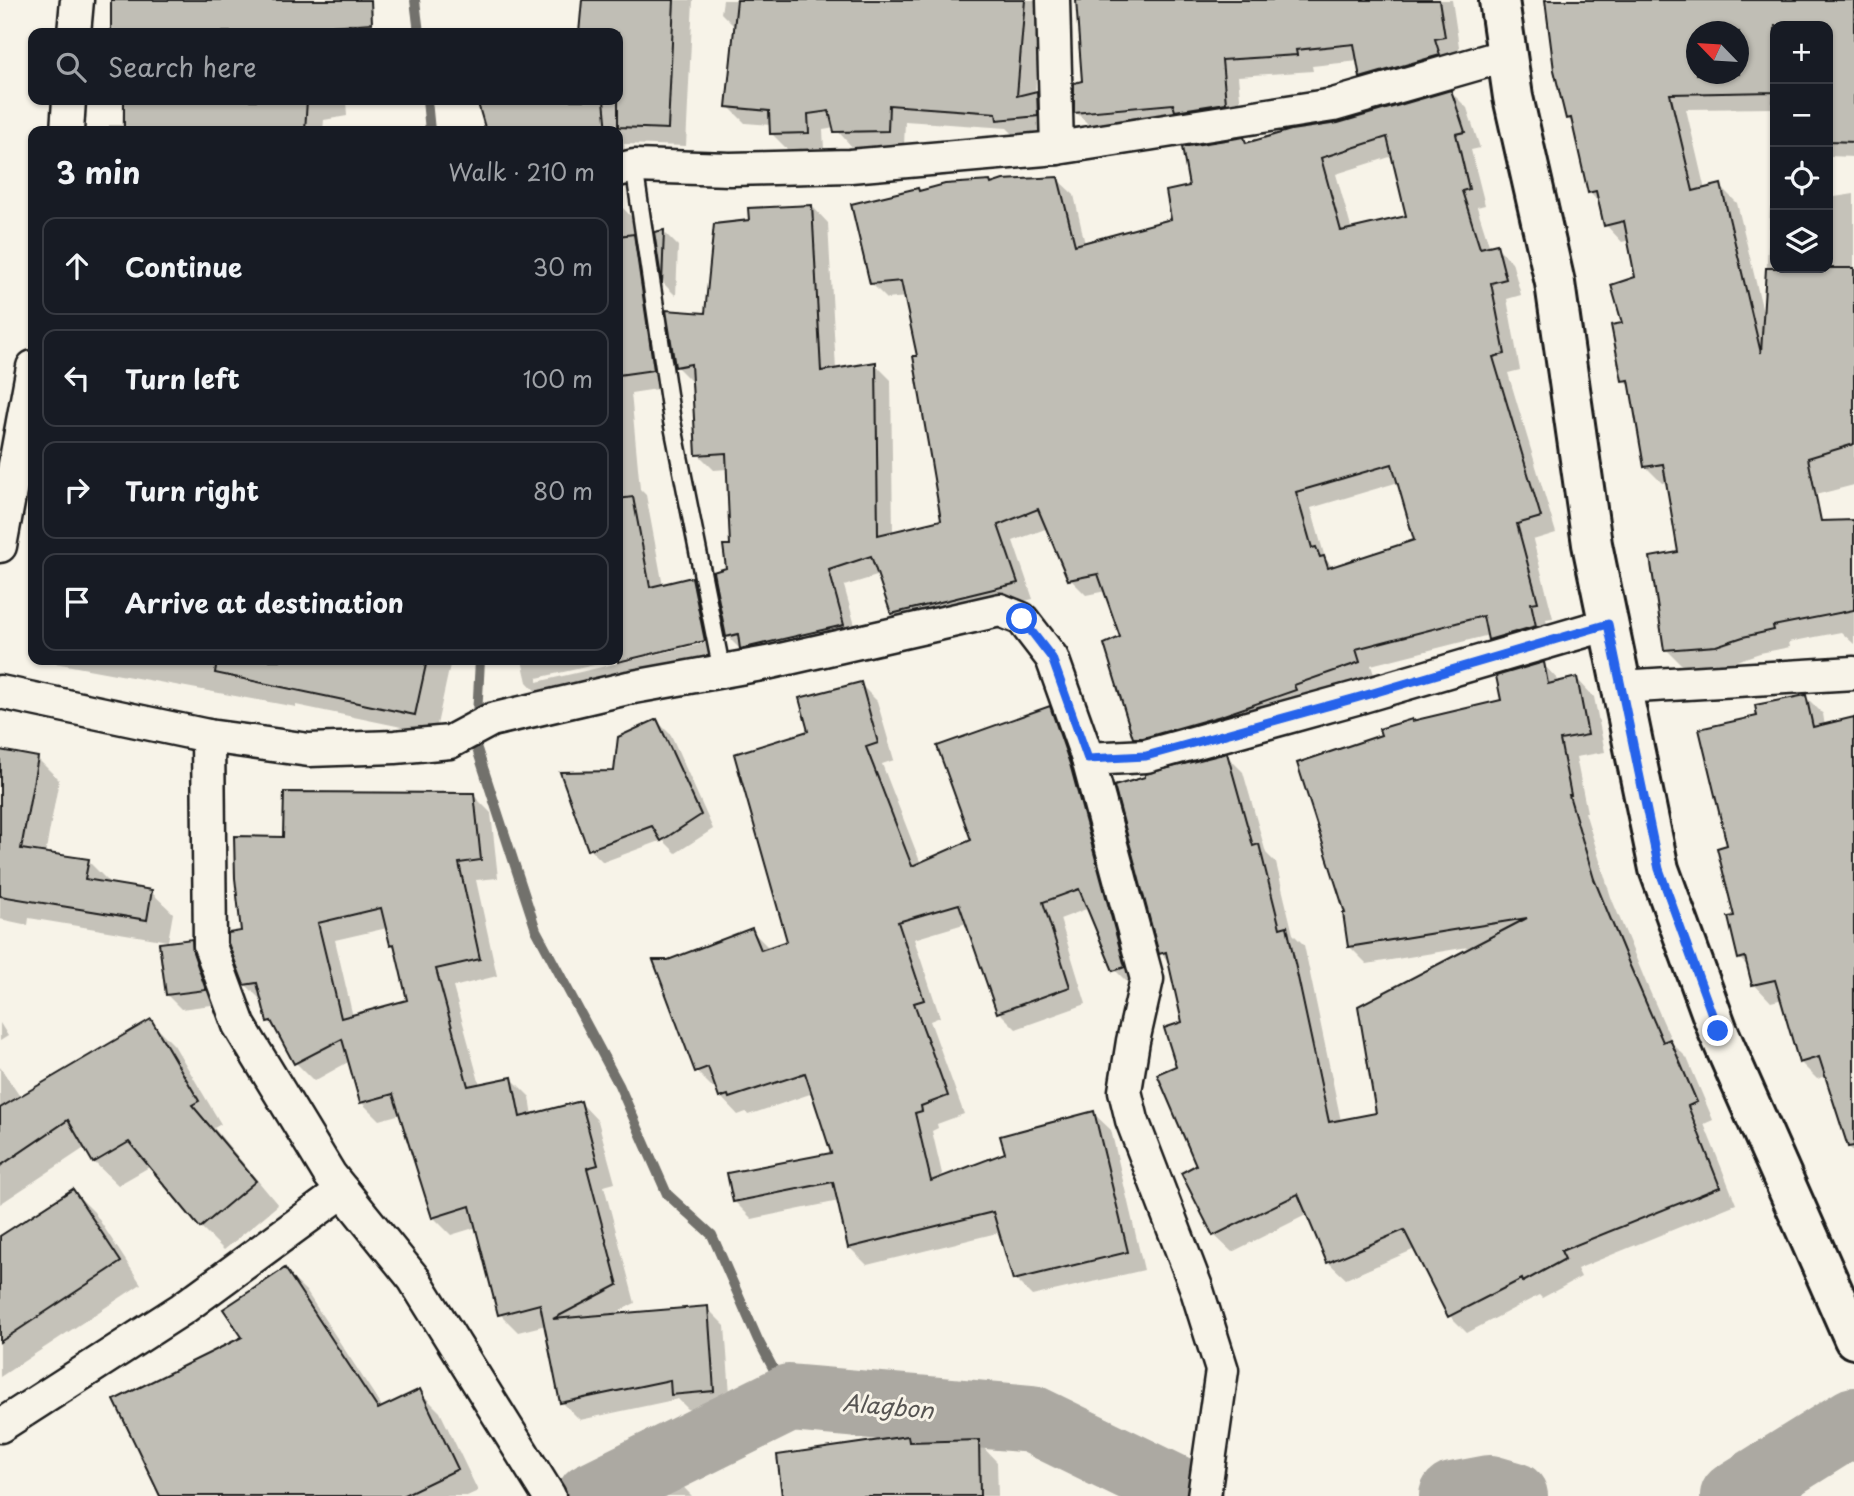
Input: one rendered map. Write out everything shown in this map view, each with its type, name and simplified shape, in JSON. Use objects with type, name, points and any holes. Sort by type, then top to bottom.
[{"type":"main road","points":[[1499,0],[1513,97],[1555,283],[1592,544],[1659,869],[1718,1031],[1854,1339]]},
{"type":"street","points":[[74,28],[77,0]]},
{"type":"street","points":[[1054,0],[1057,148]]},
{"type":"street","points":[[626,168],[850,166],[1057,148],[1333,105],[1507,55]]},
{"type":"street","points":[[67,126],[69,105]]},
{"type":"street","points":[[0,547],[28,394]]},
{"type":"street","points":[[0,692],[208,736],[309,750],[450,742],[491,720],[628,688],[722,672],[1000,610],[1022,619],[1052,658],[1088,759],[1147,979],[1125,1091],[1132,1120],[1196,1287],[1222,1370],[1206,1481]]},
{"type":"street","points":[[1088,759],[1146,756],[1608,624]]},
{"type":"street","points":[[1620,687],[1854,673]]},
{"type":"street","points":[[208,736],[210,946],[239,1025],[330,1175],[414,1279],[549,1496]]},
{"type":"street","points":[[0,1426],[182,1308],[343,1191]]},
{"type":"lane","points":[[626,168],[672,421],[722,672]]},
{"type":"building","points":[[111,0],[371,0],[372,23],[302,28],[111,28]]},
{"type":"building","points":[[582,0],[674,0],[668,129],[618,126],[618,105],[623,105],[623,28],[579,28]]},
{"type":"building","points":[[737,0],[1025,0],[1017,96],[1037,91],[1038,116],[997,120],[996,113],[889,105],[888,131],[834,132],[829,111],[808,114],[809,133],[770,134],[769,111],[726,107]]},
{"type":"building","points":[[1076,0],[1439,0],[1445,37],[1435,39],[1440,55],[1360,78],[1354,44],[1296,50],[1297,55],[1222,60],[1226,103],[1175,111],[1173,104],[1074,113],[1074,83],[1082,81]]},
{"type":"building","points":[[1545,0],[1854,0],[1854,142],[1833,141],[1833,21],[1770,21],[1770,92],[1670,94],[1693,191],[1721,184],[1761,353],[1766,268],[1770,268],[1770,273],[1833,273],[1833,268],[1854,268],[1854,444],[1808,458],[1821,521],[1854,520],[1854,610],[1773,626],[1774,630],[1716,646],[1664,650],[1650,557],[1678,552],[1663,464],[1644,467],[1629,380],[1622,381],[1611,325],[1622,323],[1611,285],[1635,277],[1624,221],[1604,226],[1596,191],[1588,193],[1571,118],[1566,119],[1554,70]]},
{"type":"building","points":[[1451,90],[1465,132],[1456,134],[1469,189],[1462,191],[1480,248],[1497,244],[1506,279],[1491,283],[1505,354],[1493,357],[1541,517],[1517,524],[1538,602],[1531,603],[1536,626],[1488,640],[1483,616],[1356,649],[1360,662],[1294,685],[1296,690],[1221,716],[1143,738],[1133,738],[1104,644],[1120,637],[1098,574],[1068,580],[1038,509],[998,525],[1018,583],[891,614],[871,556],[829,570],[844,625],[740,649],[738,634],[726,637],[713,572],[726,568],[723,545],[730,545],[726,453],[696,455],[691,364],[675,367],[666,310],[705,313],[714,224],[749,220],[748,208],[812,205],[821,371],[876,362],[878,535],[941,520],[913,356],[917,356],[901,281],[870,284],[851,204],[945,184],[990,181],[991,184],[1003,180],[1058,177],[1075,245],[1171,219],[1166,191],[1189,186],[1182,147],[1244,137],[1246,143],[1291,130],[1338,123]],"holes":[[[1387,137],[1406,216],[1341,231],[1321,158]],[[1392,464],[1414,540],[1328,568],[1324,556],[1320,557],[1316,547],[1312,548],[1296,492]]]},
{"type":"building","points":[[124,105],[307,105],[305,126],[124,126]]},
{"type":"building","points":[[478,105],[604,105],[607,126],[485,126]]},
{"type":"building","points":[[664,230],[662,284],[654,232]]},
{"type":"building","points":[[634,234],[654,370],[623,374],[623,235]]},
{"type":"building","points":[[633,497],[650,587],[692,577],[705,641],[623,661],[623,498]]},
{"type":"building","points":[[1544,662],[1548,684],[1577,677],[1588,735],[1560,740],[1569,795],[1594,879],[1630,966],[1663,1042],[1670,1039],[1697,1102],[1688,1106],[1720,1187],[1561,1251],[1565,1259],[1448,1317],[1404,1230],[1327,1263],[1298,1194],[1213,1236],[1181,1173],[1196,1165],[1157,1074],[1176,1066],[1164,1028],[1182,1022],[1166,952],[1159,954],[1114,786],[1145,777],[1145,774],[1227,753],[1253,846],[1259,844],[1280,928],[1287,926],[1329,1122],[1376,1113],[1358,1006],[1527,918],[1348,947],[1345,913],[1297,763],[1381,735],[1379,729],[1501,700],[1496,676]]},
{"type":"building","points":[[216,665],[426,665],[415,715],[215,673]]},
{"type":"building","points":[[861,682],[878,743],[866,747],[912,866],[971,840],[937,746],[1050,706],[1070,764],[1125,967],[1113,971],[1079,889],[1043,902],[1070,987],[997,1013],[959,904],[898,922],[924,1000],[914,1003],[948,1096],[921,1106],[922,1111],[915,1113],[931,1181],[1005,1153],[1000,1136],[1094,1111],[1128,1252],[1013,1280],[993,1212],[848,1248],[833,1182],[733,1202],[727,1173],[831,1153],[805,1073],[729,1098],[728,1095],[719,1098],[708,1067],[695,1072],[653,960],[668,960],[752,928],[761,950],[787,941],[734,754],[808,731],[799,698]]},
{"type":"building","points":[[1806,695],[1813,727],[1854,717],[1854,1146],[1848,1147],[1819,1057],[1799,1063],[1775,980],[1752,985],[1745,957],[1738,959],[1728,917],[1734,916],[1717,848],[1727,845],[1699,729],[1757,716],[1755,705]]},
{"type":"building","points":[[657,719],[701,815],[661,841],[652,826],[588,850],[560,772],[614,771],[618,737]]},
{"type":"building","points":[[0,750],[38,757],[21,849],[89,859],[85,879],[152,890],[147,920],[0,896]]},
{"type":"building","points":[[284,792],[474,793],[481,860],[459,863],[480,959],[436,969],[468,1086],[512,1077],[520,1117],[581,1101],[598,1165],[587,1168],[618,1285],[553,1319],[708,1306],[714,1391],[671,1395],[670,1380],[560,1403],[540,1304],[498,1315],[470,1206],[432,1218],[393,1094],[360,1103],[342,1039],[294,1064],[271,1021],[267,1022],[257,983],[244,985],[228,943],[228,933],[241,931],[234,836],[283,837]],"holes":[[[381,908],[390,945],[394,944],[407,1000],[341,1018],[318,923]]]},
{"type":"building","points":[[192,939],[193,952],[206,990],[166,995],[159,943]]},
{"type":"building","points":[[151,1019],[199,1101],[192,1105],[256,1181],[200,1228],[129,1142],[93,1163],[68,1120],[0,1166],[0,1108]]},
{"type":"building","points":[[73,1189],[121,1262],[0,1342],[0,1236]]},
{"type":"building","points":[[285,1268],[378,1409],[420,1389],[458,1469],[402,1496],[160,1496],[114,1400],[242,1337],[223,1309]]},
{"type":"building","points":[[908,1436],[909,1442],[979,1440],[980,1496],[782,1496],[777,1455]]},
{"type":"waterway","points":[[415,0],[418,28]]},
{"type":"waterway","points":[[427,105],[430,126]]},
{"type":"waterway","points":[[477,716],[480,665]]},
{"type":"waterway","points":[[476,746],[536,930],[619,1085],[667,1194],[712,1235],[758,1340],[789,1398]]},
{"type":"waterway","name":"Alagbon","points":[[591,1496],[789,1398],[1032,1419],[1190,1496]]},
{"type":"waterway","name":"Alagbon","points":[[1734,1496],[1854,1421]]},
{"type":"waterway","name":"Alagbon","points":[[1453,1496],[1490,1489],[1514,1496]]},
{"type":"route","points":[[1022,619],[1052,658],[1088,759],[1146,756],[1608,624],[1659,869],[1718,1031]]}]
